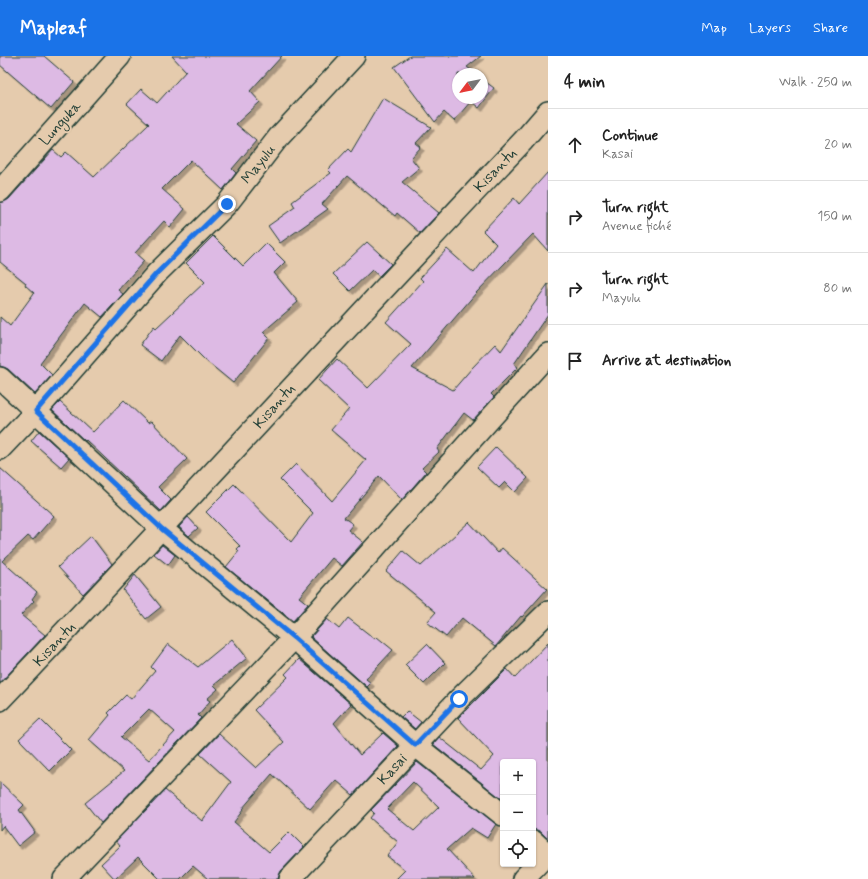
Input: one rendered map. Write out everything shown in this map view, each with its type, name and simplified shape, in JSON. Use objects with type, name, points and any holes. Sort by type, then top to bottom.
[{"type":"street","name":"Lunguka","points":[[0,190],[120,56]]},
{"type":"street","name":"Mayulu","points":[[0,449],[36,411],[157,273],[227,204],[278,138],[354,56]]},
{"type":"street","name":"Kisantu","points":[[0,700],[162,529],[364,308],[523,141],[548,112]]},
{"type":"street","points":[[64,879],[294,638],[548,354]]},
{"type":"street","points":[[0,378],[162,529],[294,638],[415,745],[500,812]]},
{"type":"street","name":"Kasai","points":[[290,879],[415,745],[548,612]]},
{"type":"street","points":[[523,879],[544,851]]},
{"type":"building","points":[[0,56],[44,56],[74,82],[51,109],[0,65]]},
{"type":"building","points":[[172,56],[282,56],[250,91],[260,102],[236,124],[256,141],[232,169],[236,173],[223,190],[191,160],[162,189],[185,209],[170,227],[164,221],[135,253],[144,261],[118,290],[123,294],[102,317],[85,303],[40,363],[52,375],[35,394],[8,369],[0,366],[0,317],[10,326],[34,293],[25,285],[26,283],[0,262],[0,203],[9,199],[53,150],[61,157],[66,152],[94,177],[149,124],[127,104],[141,89],[157,103],[186,71]]},
{"type":"building","points":[[410,56],[481,56],[467,67],[468,68],[452,68],[452,104],[468,104],[454,121],[444,112],[435,122],[394,67]]},
{"type":"building","points":[[488,84],[494,88],[488,96]]},
{"type":"building","points":[[383,98],[431,127],[416,143],[421,147],[411,158],[419,168],[402,182],[439,213],[420,233],[397,213],[395,216],[347,176],[322,204],[328,209],[280,243],[268,226],[295,207],[292,202],[331,173],[328,170],[348,149],[351,152]]},
{"type":"building","points":[[474,104],[482,104],[479,108]]},
{"type":"building","points":[[548,172],[548,251],[533,234],[476,293],[412,368],[453,390],[495,344],[501,351],[548,284],[548,314],[514,364],[518,367],[491,394],[494,397],[473,420],[464,413],[437,449],[439,452],[422,468],[426,472],[402,500],[379,476],[344,518],[353,524],[348,530],[363,542],[342,566],[332,558],[299,597],[308,604],[293,621],[226,567],[239,551],[237,549],[240,546],[206,512],[234,484],[291,542],[313,513],[280,480],[296,464],[332,501],[366,460],[331,430],[349,409],[318,380],[337,359],[368,388],[411,344],[386,322],[423,281],[420,278],[447,249],[474,273],[496,244],[483,231],[514,198],[519,204]]},
{"type":"building","points":[[213,236],[243,266],[266,243],[285,262],[274,273],[298,302],[263,332],[269,338],[233,383],[204,359],[180,335],[161,361],[140,345],[154,326],[156,328],[205,282],[186,263]]},
{"type":"building","points":[[367,242],[391,264],[379,276],[372,270],[350,291],[333,274]]},
{"type":"building","points":[[124,400],[148,423],[151,421],[187,459],[158,487],[171,500],[161,511],[52,410],[60,402],[93,432]]},
{"type":"building","points":[[39,431],[69,458],[61,467],[31,441]]},
{"type":"building","points":[[496,447],[528,478],[515,492],[505,482],[499,488],[477,467]]},
{"type":"building","points":[[0,468],[54,516],[33,540],[28,536],[2,561],[37,592],[32,599],[34,601],[21,615],[45,635],[0,683]]},
{"type":"building","points":[[188,517],[198,528],[189,536],[179,527]]},
{"type":"building","points":[[469,522],[498,553],[502,548],[547,589],[522,617],[521,616],[496,646],[462,618],[446,637],[427,622],[436,612],[386,571],[403,551],[421,566]]},
{"type":"building","points":[[91,536],[112,564],[83,594],[58,567]]},
{"type":"building","points":[[162,545],[175,555],[168,565],[154,554]]},
{"type":"building","points":[[135,575],[161,607],[146,619],[123,590]]},
{"type":"building","points":[[348,618],[375,639],[377,637],[393,650],[366,679],[371,683],[367,687],[311,637],[327,619],[339,629]]},
{"type":"building","points":[[232,639],[247,658],[214,685],[218,689],[207,699],[210,701],[198,715],[201,718],[101,823],[85,803],[124,771],[89,740],[110,715],[108,713],[126,695],[131,699],[155,671],[151,667],[168,644],[198,667]],"holes":[[[149,709],[175,732],[149,760],[121,737]]]},
{"type":"building","points":[[548,643],[548,839],[541,832],[536,830],[536,759],[500,759],[500,798],[433,744],[439,737],[481,770],[494,756],[458,718],[507,669],[515,678]]},
{"type":"building","points":[[427,644],[445,663],[424,684],[405,665]]},
{"type":"building","points":[[299,659],[351,704],[334,723],[360,755],[383,733],[398,746],[353,795],[336,780],[310,809],[272,774],[242,809],[243,810],[234,822],[269,852],[289,832],[304,847],[281,871],[278,879],[208,879],[193,866],[180,879],[160,879],[138,857],[115,879],[101,864],[120,846],[116,841],[165,790],[202,821],[231,782],[200,754],[219,734],[256,768],[284,742],[254,710],[288,677],[285,674]]},
{"type":"building","points":[[407,711],[421,722],[415,729],[401,717]]},
{"type":"building","points":[[40,719],[71,750],[50,771],[19,739]]},
{"type":"building","points":[[417,762],[496,824],[487,838],[471,828],[447,849],[475,879],[396,879],[405,870],[387,856],[398,842],[370,818],[374,813],[371,810]],"holes":[[[413,782],[439,807],[414,831],[387,809]]]},
{"type":"building","points":[[0,782],[24,805],[19,810],[35,832],[18,846],[3,826],[0,830]]},
{"type":"route","points":[[227,204],[157,273],[36,411],[162,529],[294,638],[415,745],[459,699]]}]
